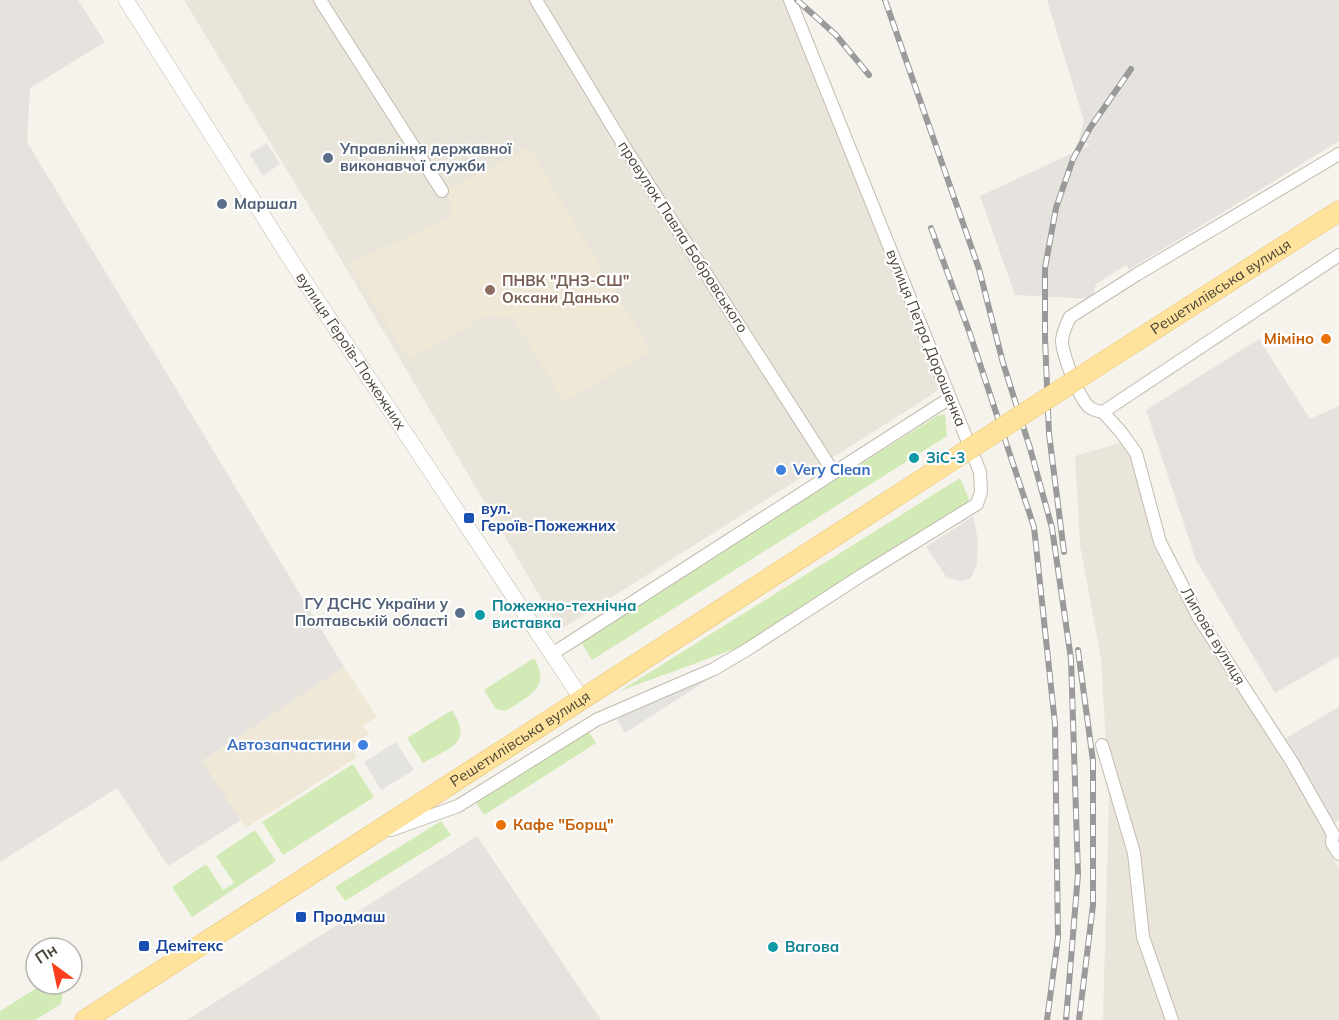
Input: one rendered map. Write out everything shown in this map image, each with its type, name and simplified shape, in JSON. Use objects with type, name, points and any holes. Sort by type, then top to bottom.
[{"type":"main road","name":"Решетилівська вулиця","points":[[86,1020],[581,698],[1339,211]]},
{"type":"street","name":"вулиця Героїв-Пожежних","points":[[126,0],[303,279],[581,698]]},
{"type":"street","points":[[320,0],[442,191]]},
{"type":"street","name":"провулок Павла Бобровського","points":[[536,0],[629,154],[834,473]]},
{"type":"street","name":"вулиця Петра Дорошенка","points":[[596,720],[696,677],[748,650],[862,575],[977,504],[981,492],[980,472],[790,0]]},
{"type":"street","name":"Липова вулиця","points":[[1339,154],[1070,317],[1064,328],[1062,342],[1064,354],[1085,402],[1092,410],[1103,412],[1122,432],[1136,453],[1160,542],[1199,618],[1336,832],[1332,843],[1339,854]]},
{"type":"street","points":[[1103,412],[1339,255]]},
{"type":"street","points":[[552,654],[950,399]]},
{"type":"street","points":[[362,841],[458,806],[596,720],[581,698]]},
{"type":"street","points":[[1102,745],[1134,853],[1143,937],[1172,1020]]},
{"type":"shaded area","points":[[0,0],[78,0],[105,42],[30,88],[27,142],[344,667],[202,761],[241,820],[168,866],[117,788],[0,862]]},
{"type":"shaded area","points":[[184,0],[785,0],[939,389],[560,630],[342,261]]},
{"type":"shaded area","points":[[1047,0],[1339,0],[1339,141],[1129,270],[1126,265],[1096,284],[1092,299],[1015,295],[980,196],[1090,145],[1079,139],[1084,121]]},
{"type":"shaded area","points":[[267,143],[280,164],[263,176],[249,154]]},
{"type":"shaded area","name":"ПНВК \"ДНЗ-СШ\" Оксани Данько","points":[[529,147],[651,351],[564,402],[513,318],[486,316],[409,360],[349,264],[453,216],[449,208],[453,205],[445,191]]},
{"type":"shaded area","points":[[1259,339],[1310,419],[1339,406],[1339,656],[1275,693],[1196,560],[1146,410]]},
{"type":"shaded area","points":[[1123,442],[1132,461],[1154,547],[1197,628],[1287,767],[1327,834],[1328,850],[1339,868],[1339,1020],[1103,1020],[1109,796],[1101,659],[1080,545],[1075,456]]},
{"type":"shaded area","points":[[973,516],[978,541],[977,565],[970,579],[960,581],[947,578],[926,547]]},
{"type":"shaded area","points":[[344,667],[377,717],[363,726],[369,734],[350,746],[357,757],[246,828],[202,761]]},
{"type":"shaded area","points":[[720,672],[625,733],[616,718],[701,676]]},
{"type":"shaded area","points":[[1339,707],[1339,820],[1334,823],[1284,739]]},
{"type":"shaded area","points":[[396,742],[414,770],[381,790],[364,762]]},
{"type":"shaded area","points":[[477,836],[601,1020],[187,1020]]},
{"type":"green space","points":[[945,414],[947,436],[592,660],[580,640],[937,416]]},
{"type":"green space","points":[[960,478],[969,499],[967,504],[745,645],[620,691]]},
{"type":"green space","points":[[534,658],[540,677],[535,690],[506,711],[496,709],[484,690]]},
{"type":"green space","points":[[452,710],[461,730],[460,737],[450,748],[423,763],[407,738]]},
{"type":"green space","points":[[587,729],[596,743],[484,815],[475,801]]},
{"type":"green space","points":[[353,764],[374,797],[283,855],[262,822]]},
{"type":"green space","points":[[441,821],[451,835],[345,901],[335,887]]},
{"type":"green space","points":[[255,830],[276,861],[192,917],[172,887],[206,864],[223,890],[234,883],[216,856]]},
{"type":"green space","points":[[24,996],[62,996],[61,1004],[35,1020],[0,1020],[0,1011]]},
{"type":"railway","points":[[797,0],[836,35],[869,75]]},
{"type":"railway","points":[[885,0],[979,269],[1003,363],[1052,528],[1071,659],[1078,874],[1066,1020]]},
{"type":"railway","points":[[1064,552],[1049,434],[1045,268],[1056,208],[1073,159],[1090,128],[1131,69]]},
{"type":"railway","points":[[931,228],[969,331],[1034,527],[1055,724],[1058,938],[1047,1020]]},
{"type":"railway","points":[[1078,650],[1093,761],[1093,905],[1079,1020]]},
{"type":"place","name":"Управління державної виконавчої служби","points":[[328,158]]},
{"type":"place","name":"Маршал","points":[[222,204]]},
{"type":"place","name":"ПНВК \"ДНЗ-СШ\" Оксани Данько","points":[[490,290]]},
{"type":"place","name":"Міміно","points":[[1326,339]]},
{"type":"place","name":"ЗіС-3","points":[[914,458]]},
{"type":"place","name":"Very Clean","points":[[781,470]]},
{"type":"place","name":"вул. Героїв-Пожежних","points":[[469,518]]},
{"type":"place","name":"ГУ ДСНС України у Полтавській області","points":[[460,613]]},
{"type":"place","name":"Пожежно-технічна виставка","points":[[480,615]]},
{"type":"place","name":"Автозапчастини","points":[[363,745]]},
{"type":"place","name":"Кафе \"Борщ\"","points":[[501,825]]},
{"type":"place","name":"Продмаш","points":[[301,917]]},
{"type":"place","name":"Демітекс","points":[[144,946]]},
{"type":"place","name":"Вагова","points":[[773,947]]}]
